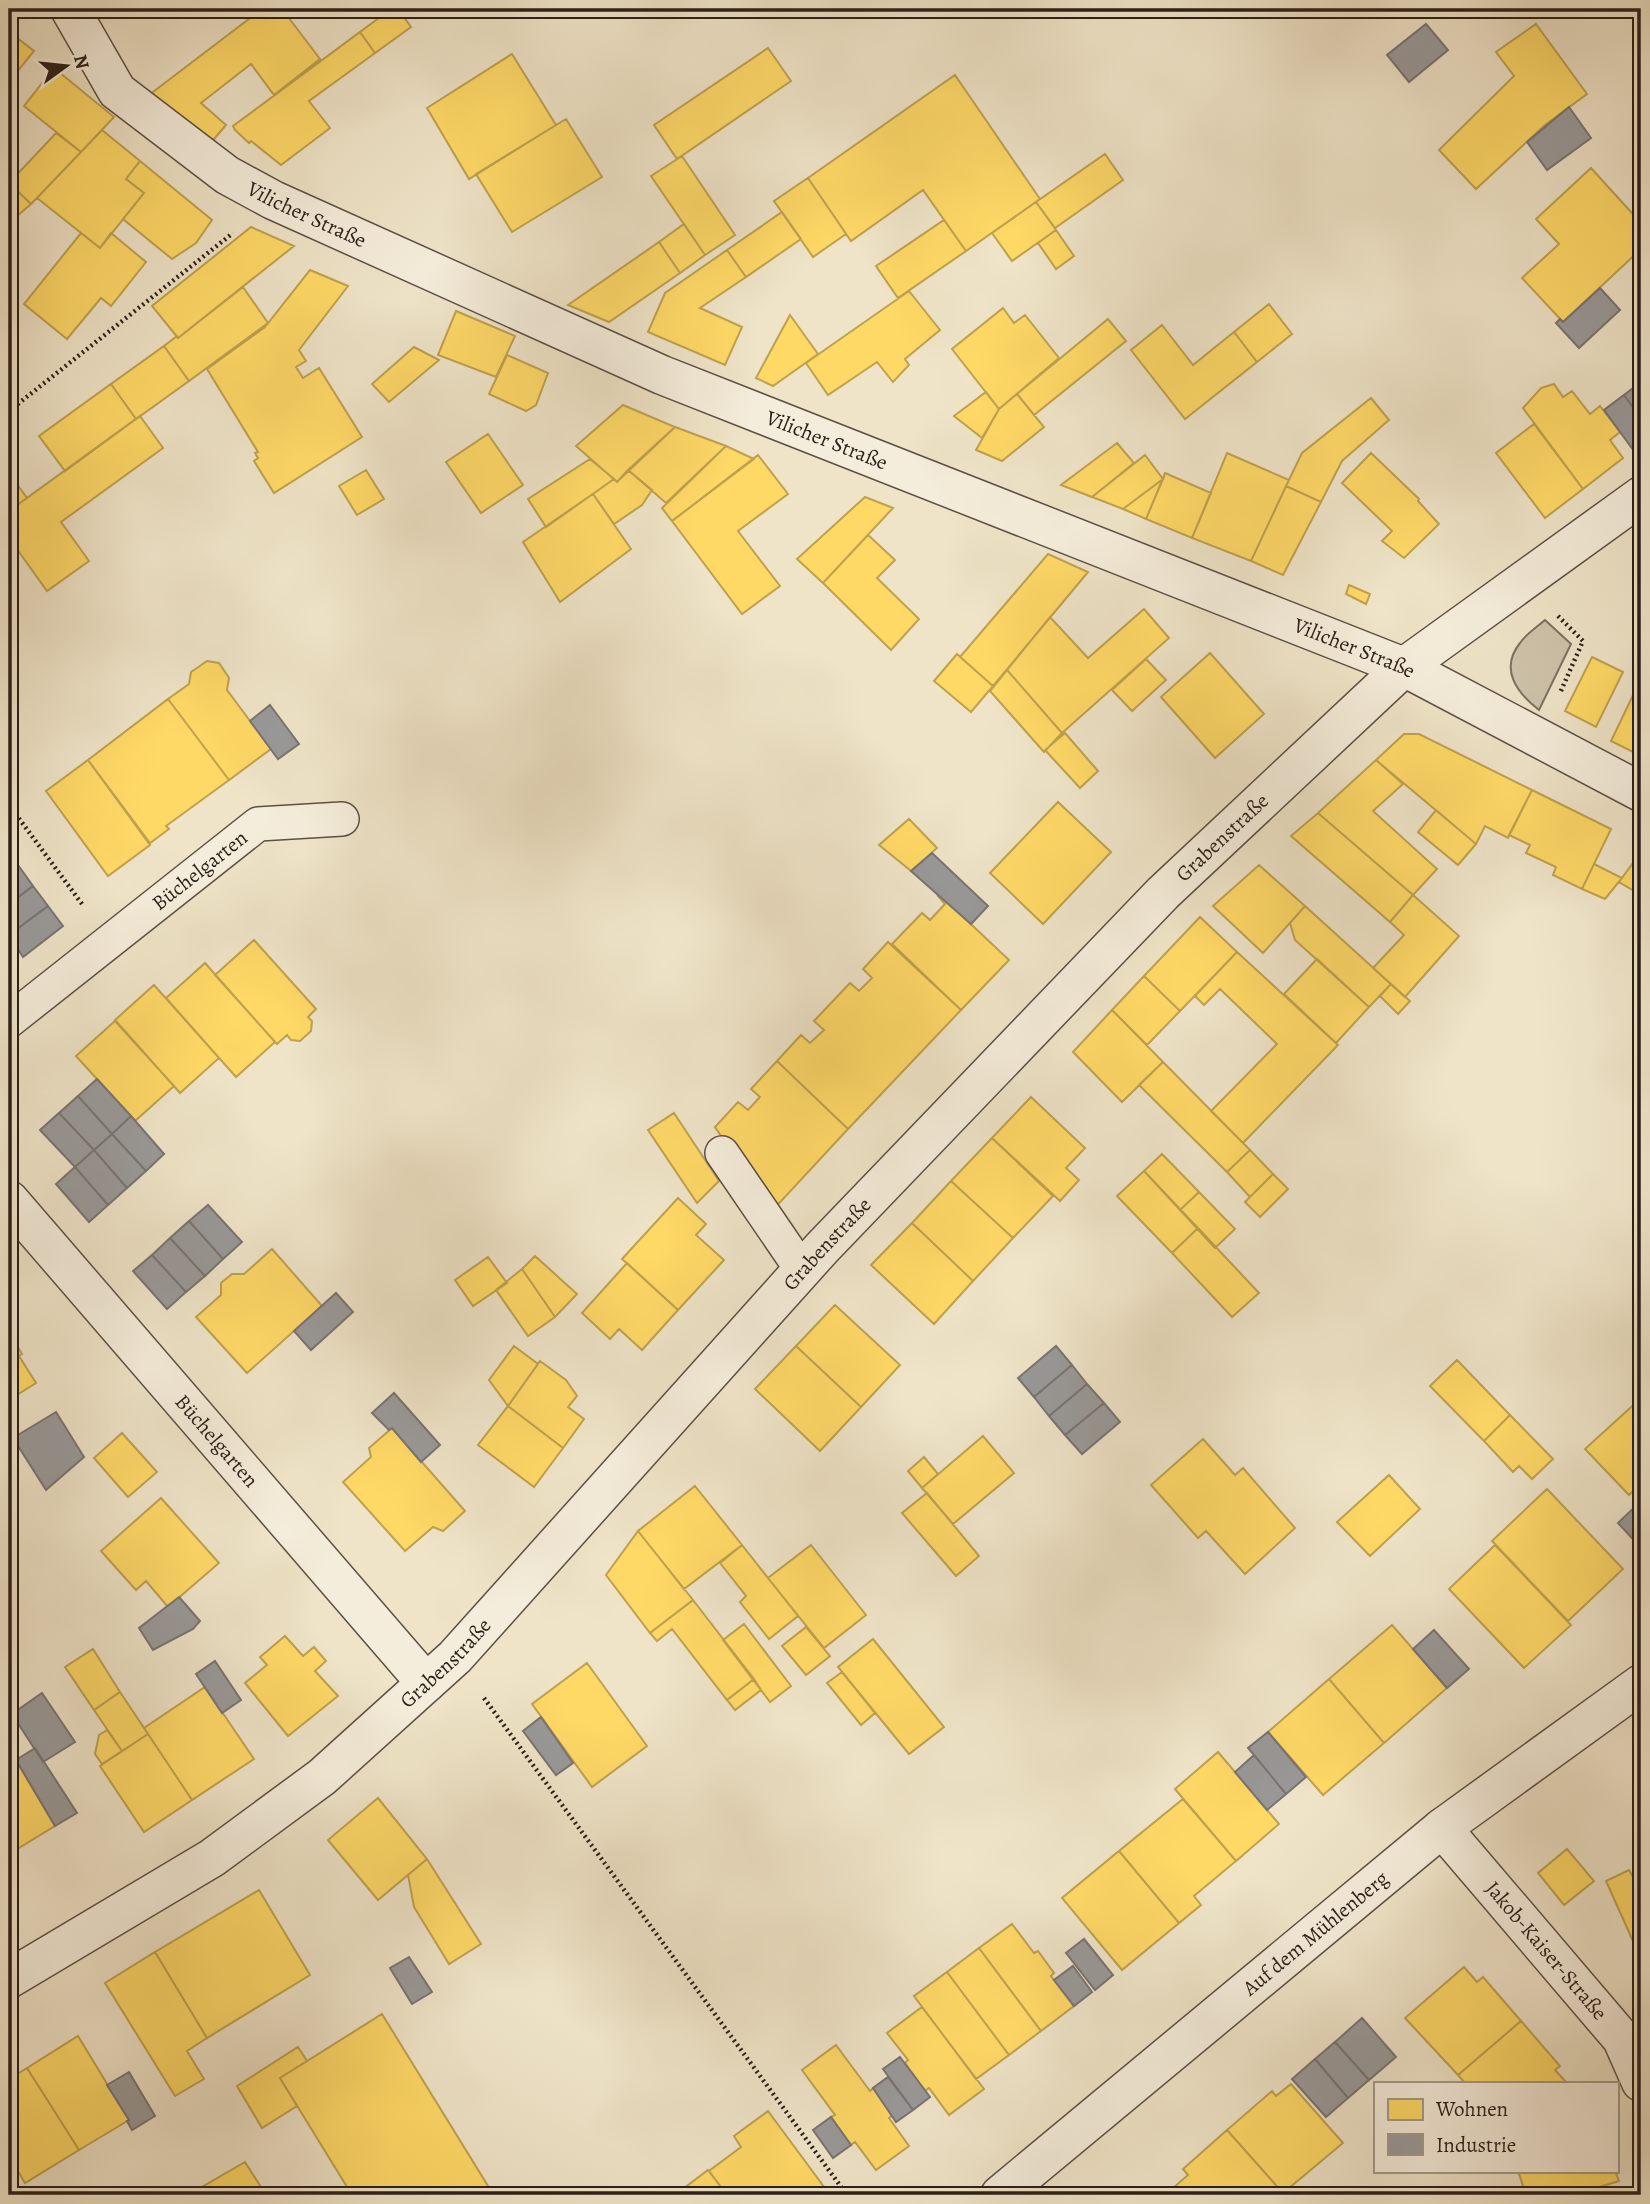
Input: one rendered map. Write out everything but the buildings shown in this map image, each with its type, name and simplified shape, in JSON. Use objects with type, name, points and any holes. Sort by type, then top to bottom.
[{"type":"street","name":"Vilicher Straße","points":[[70,9],[117,90],[227,175],[273,201],[662,375],[1404,667],[1641,792]]},
{"type":"street","name":"Grabenstraße","points":[[9,1979],[212,1858],[323,1777],[455,1657],[802,1270],[1163,893],[1404,667],[1641,496]]},
{"type":"street","name":"Büchelgarten","points":[[9,1200],[426,1683]]},
{"type":"street","name":"Auf dem Mühlenberg","points":[[1000,2195],[1442,1828],[1641,1684]]},
{"type":"street","name":"Jakob-Kaiser-Straße","points":[[1442,1828],[1622,2039],[1641,2081]]},
{"type":"lane","name":"Büchelgarten","points":[[9,1021],[258,824],[342,819]]},
{"type":"lane","points":[[722,1153],[802,1270]]},
{"type":"path","points":[[161,9],[203,9]]},
{"type":"path","points":[[9,411],[273,201]]},
{"type":"path","points":[[1524,582],[1583,641],[1539,738]]},
{"type":"path","points":[[9,805],[110,941]]},
{"type":"path","points":[[455,1657],[847,2195]]},
{"type":"shaded area","points":[[1545,620],[1571,644],[1539,710],[1524,696],[1513,680],[1511,662],[1522,640]]}]
